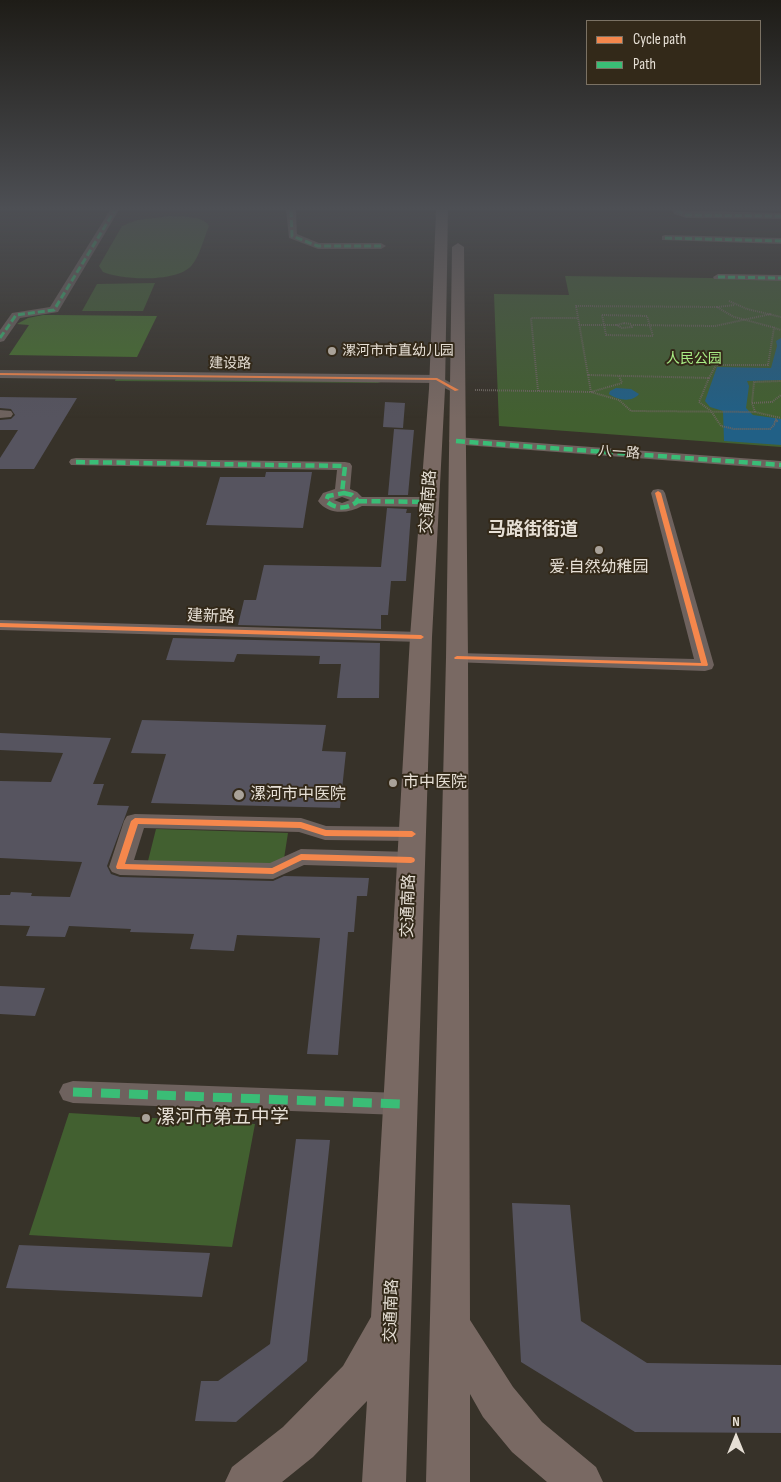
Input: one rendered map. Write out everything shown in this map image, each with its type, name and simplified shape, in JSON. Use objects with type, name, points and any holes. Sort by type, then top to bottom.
[{"type":"main road","name":"交通南路","points":[[443,279],[444,386],[456,441],[457,658],[448,1323],[448,1482]]},
{"type":"main road","name":"交通南路","points":[[384,1482],[421,637],[429,502],[444,386],[452,279]]},
{"type":"main road","points":[[429,502],[456,502]]},
{"type":"main road","points":[[247,1482],[298,1442],[358,1380],[391,1320]]},
{"type":"main road","points":[[448,1323],[498,1402],[526,1437],[581,1482]]},
{"type":"street","points":[[0,338],[16,316],[54,310],[73,279]]},
{"type":"street","name":"建设路","points":[[0,374],[109,380],[444,386]]},
{"type":"street","name":"建设路","points":[[0,383],[109,380]]},
{"type":"street","name":"八一路","points":[[456,441],[781,465]]},
{"type":"street","points":[[76,462],[345,466],[342,493],[355,496],[358,501],[429,502]]},
{"type":"street","points":[[457,658],[705,665],[658,493]]},
{"type":"street","name":"建新路","points":[[1,627],[421,637]]},
{"type":"street","points":[[135,821],[301,825],[325,833],[412,847],[301,857],[274,871],[120,867],[135,821]]},
{"type":"street","points":[[73,1092],[400,1104]]},
{"type":"path","points":[[729,301],[735,305],[781,317]]},
{"type":"path","points":[[591,392],[576,306],[717,307],[735,305]]},
{"type":"path","points":[[717,307],[746,321],[781,329]]},
{"type":"path","points":[[617,325],[626,328],[633,326],[715,326],[746,321],[771,314]]},
{"type":"path","points":[[602,315],[647,316],[653,336],[606,335],[604,325],[602,315]]},
{"type":"path","points":[[538,391],[531,318],[578,318]]},
{"type":"path","points":[[579,325],[617,325],[624,323],[633,326]]},
{"type":"path","points":[[774,328],[768,366],[716,365],[700,402],[711,412],[721,426],[734,429],[770,429],[775,424],[774,422],[777,421],[775,420],[779,418]]},
{"type":"path","points":[[588,375],[709,378]]},
{"type":"path","points":[[591,392],[622,383],[619,376]]},
{"type":"path","points":[[755,412],[752,403],[754,382],[781,381]]},
{"type":"path","points":[[444,386],[591,392],[619,400],[631,411],[755,412],[779,418]]},
{"type":"path","points":[[752,403],[772,402],[781,395]]},
{"type":"green space","name":"人民公园","points":[[566,279],[781,279],[781,447],[499,426],[494,294],[569,295]]},
{"type":"green space","points":[[155,283],[143,311],[82,311],[97,284]]},
{"type":"green space","points":[[43,315],[157,316],[137,357],[9,355],[29,325],[17,324],[28,318]]},
{"type":"green space","points":[[116,378],[374,381],[381,383],[115,381]]},
{"type":"green space","points":[[156,829],[288,833],[283,865],[148,861]]},
{"type":"green space","points":[[69,1113],[255,1124],[232,1247],[29,1235]]},
{"type":"water","points":[[781,338],[781,380],[747,381],[749,386],[746,408],[753,415],[781,419],[781,445],[724,441],[723,411],[710,407],[705,401],[717,367],[771,368],[777,346],[776,341]]},
{"type":"water","points":[[616,388],[631,389],[639,394],[629,400],[616,398],[609,394],[610,391]]},
{"type":"building","points":[[0,397],[77,398],[34,469],[0,469],[0,458],[18,430],[0,430],[0,420],[11,419],[15,415],[11,409],[0,408]]},
{"type":"building","points":[[385,402],[405,403],[403,428],[383,427]]},
{"type":"building","points":[[394,429],[414,430],[408,495],[388,495]]},
{"type":"building","points":[[266,472],[312,472],[303,528],[206,525],[220,477],[265,477]]},
{"type":"building","points":[[387,508],[407,509],[406,513],[411,513],[406,581],[391,581],[388,615],[381,615],[381,629],[238,625],[244,600],[256,600],[264,565],[381,567]]},
{"type":"building","points":[[173,638],[380,643],[379,698],[337,698],[341,664],[319,664],[320,656],[237,654],[234,662],[166,660]]},
{"type":"building","points":[[142,720],[326,725],[322,751],[346,752],[340,808],[151,803],[166,754],[131,753]]},
{"type":"building","points":[[0,733],[111,738],[93,784],[104,784],[97,805],[129,806],[107,866],[111,874],[120,877],[273,881],[284,876],[369,878],[367,896],[357,896],[354,932],[348,932],[338,1055],[307,1054],[320,938],[237,935],[234,951],[190,949],[194,934],[130,932],[131,929],[69,926],[65,937],[26,936],[30,926],[0,925],[0,895],[10,895],[11,892],[32,893],[31,896],[70,897],[82,862],[0,858],[0,781],[51,782],[63,753],[0,750]]},
{"type":"building","points":[[0,986],[45,988],[35,1016],[0,1014]]},
{"type":"building","points":[[296,1139],[330,1140],[307,1361],[236,1422],[195,1421],[201,1381],[218,1381],[270,1344]]},
{"type":"building","points":[[512,1203],[570,1205],[581,1321],[647,1363],[781,1365],[781,1433],[635,1432],[521,1362]]},
{"type":"building","points":[[19,1245],[210,1253],[202,1297],[6,1288]]},
{"type":"marked path","points":[[0,338],[16,315],[54,310],[73,279]]},
{"type":"marked path","points":[[456,441],[781,465]]},
{"type":"marked path","points":[[76,462],[345,466],[342,493]]},
{"type":"marked path","points":[[358,501],[352,495],[344,493],[328,496],[326,501],[338,507],[351,506],[358,501],[429,502]]},
{"type":"marked path","points":[[73,1092],[400,1104]]},
{"type":"cycle path","points":[[0,374],[437,379],[457,390]]},
{"type":"cycle path","points":[[457,658],[705,665],[658,493]]},
{"type":"cycle path","points":[[0,625],[421,637]]},
{"type":"cycle path","points":[[411,860],[301,857],[273,871],[120,867],[135,821],[301,825],[325,833],[412,834]]},
{"type":"place","name":"漯河市市直幼儿园","points":[[332,351]]},
{"type":"place","name":"爱·自然幼稚园","points":[[599,550]]},
{"type":"place","name":"市中医院","points":[[393,783]]},
{"type":"place","name":"漯河市中医院","points":[[239,795]]},
{"type":"place","name":"漯河市第五中学","points":[[146,1118]]},
{"type":"district","name":"马路街街道","points":[[533,530]]}]
